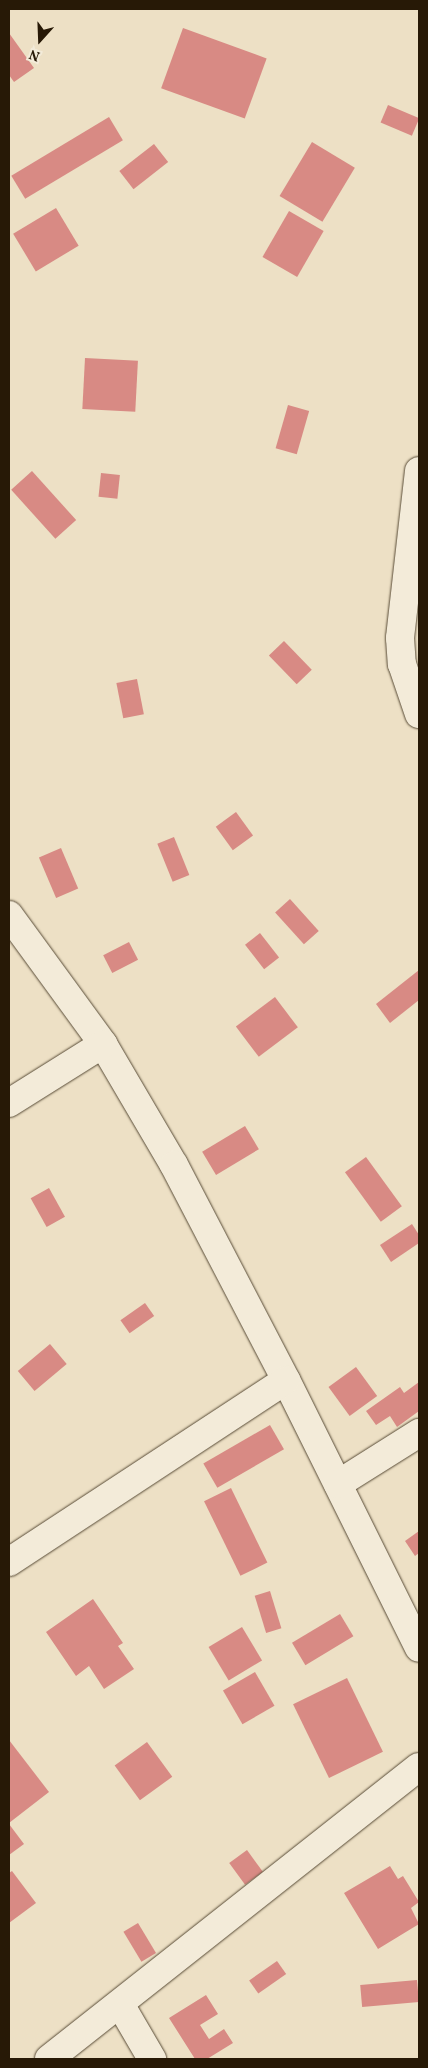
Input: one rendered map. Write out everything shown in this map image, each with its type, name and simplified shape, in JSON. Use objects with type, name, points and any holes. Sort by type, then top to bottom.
[{"type":"street","points":[[419,471],[400,638],[402,664],[419,714]]},
{"type":"street","points":[[9,915],[104,1044],[174,1165],[286,1380],[419,1648]]},
{"type":"street","points":[[9,1103],[104,1044]]},
{"type":"street","points":[[9,1562],[286,1380]]},
{"type":"street","points":[[338,1484],[419,1433]]},
{"type":"street","points":[[49,2059],[419,1767]]},
{"type":"street","points":[[120,2004],[152,2059]]},
{"type":"building","points":[[183,28],[267,58],[245,119],[161,88]]},
{"type":"building","points":[[9,33],[34,68],[14,82],[9,75]]},
{"type":"building","points":[[388,105],[419,118],[412,136],[381,122]]},
{"type":"building","points":[[109,117],[123,140],[25,199],[11,176]]},
{"type":"building","points":[[312,142],[355,168],[322,222],[280,196]]},
{"type":"building","points":[[154,144],[168,162],[133,189],[119,171]]},
{"type":"building","points":[[56,208],[79,246],[36,271],[13,234]]},
{"type":"building","points":[[289,211],[324,231],[297,277],[262,257]]},
{"type":"building","points":[[85,358],[138,361],[135,412],[82,409]]},
{"type":"building","points":[[288,405],[309,411],[297,454],[276,448]]},
{"type":"building","points":[[32,471],[76,520],[55,539],[11,490]]},
{"type":"building","points":[[101,473],[120,475],[117,499],[98,497]]},
{"type":"building","points":[[284,641],[312,670],[297,684],[269,656]]},
{"type":"building","points":[[137,679],[144,714],[123,718],[116,683]]},
{"type":"building","points":[[236,812],[253,835],[233,850],[216,827]]},
{"type":"building","points":[[174,837],[189,875],[173,882],[157,844]]},
{"type":"building","points":[[61,848],[78,889],[56,898],[39,857]]},
{"type":"building","points":[[290,899],[319,931],[304,944],[275,912]]},
{"type":"building","points":[[260,933],[279,957],[264,969],[245,945]]},
{"type":"building","points":[[129,942],[138,960],[112,973],[103,955]]},
{"type":"building","points":[[419,970],[419,1000],[390,1023],[376,1004]]},
{"type":"building","points":[[275,997],[298,1027],[259,1057],[236,1026]]},
{"type":"building","points":[[245,1126],[259,1149],[216,1175],[202,1152]]},
{"type":"building","points":[[366,1157],[402,1206],[381,1222],[345,1172]]},
{"type":"building","points":[[49,1188],[65,1217],[47,1227],[31,1198]]},
{"type":"building","points":[[412,1224],[419,1235],[419,1243],[391,1262],[380,1245]]},
{"type":"building","points":[[145,1303],[154,1316],[130,1333],[120,1320]]},
{"type":"building","points":[[50,1344],[67,1364],[35,1391],[18,1371]]},
{"type":"building","points":[[356,1367],[377,1396],[350,1416],[328,1387]]},
{"type":"building","points":[[419,1382],[419,1411],[397,1427],[390,1416],[376,1425],[366,1411],[400,1387],[404,1393]]},
{"type":"building","points":[[270,1425],[284,1449],[217,1488],[203,1464]]},
{"type":"building","points":[[231,1488],[267,1563],[240,1576],[204,1501]]},
{"type":"building","points":[[419,1531],[419,1553],[415,1556],[405,1541]]},
{"type":"building","points":[[270,1591],[281,1628],[266,1633],[255,1596]]},
{"type":"building","points":[[93,1599],[123,1643],[118,1646],[134,1669],[104,1689],[89,1666],[76,1676],[46,1632]]},
{"type":"building","points":[[340,1614],[353,1636],[305,1665],[292,1643]]},
{"type":"building","points":[[242,1627],[262,1660],[229,1681],[209,1647]]},
{"type":"building","points":[[255,1672],[274,1706],[242,1724],[223,1690]]},
{"type":"building","points":[[347,1678],[383,1752],[329,1778],[293,1704]]},
{"type":"building","points":[[9,1740],[49,1792],[9,1823]]},
{"type":"building","points":[[147,1742],[172,1777],[140,1800],[115,1766]]},
{"type":"building","points":[[9,1824],[24,1844],[9,1855]]},
{"type":"building","points":[[247,1850],[263,1872],[245,1885],[229,1863]]},
{"type":"building","points":[[390,1866],[398,1879],[403,1876],[419,1902],[411,1908],[419,1924],[378,1949],[344,1893]]},
{"type":"building","points":[[12,1871],[36,1903],[9,1923],[9,1873]]},
{"type":"building","points":[[138,1923],[156,1953],[141,1962],[123,1932]]},
{"type":"building","points":[[277,1961],[286,1974],[258,1994],[249,1981]]},
{"type":"building","points":[[417,1980],[419,2002],[362,2007],[360,1985]]},
{"type":"building","points":[[206,1995],[218,2014],[200,2025],[209,2039],[224,2029],[233,2043],[207,2059],[195,2059],[169,2018]]}]
